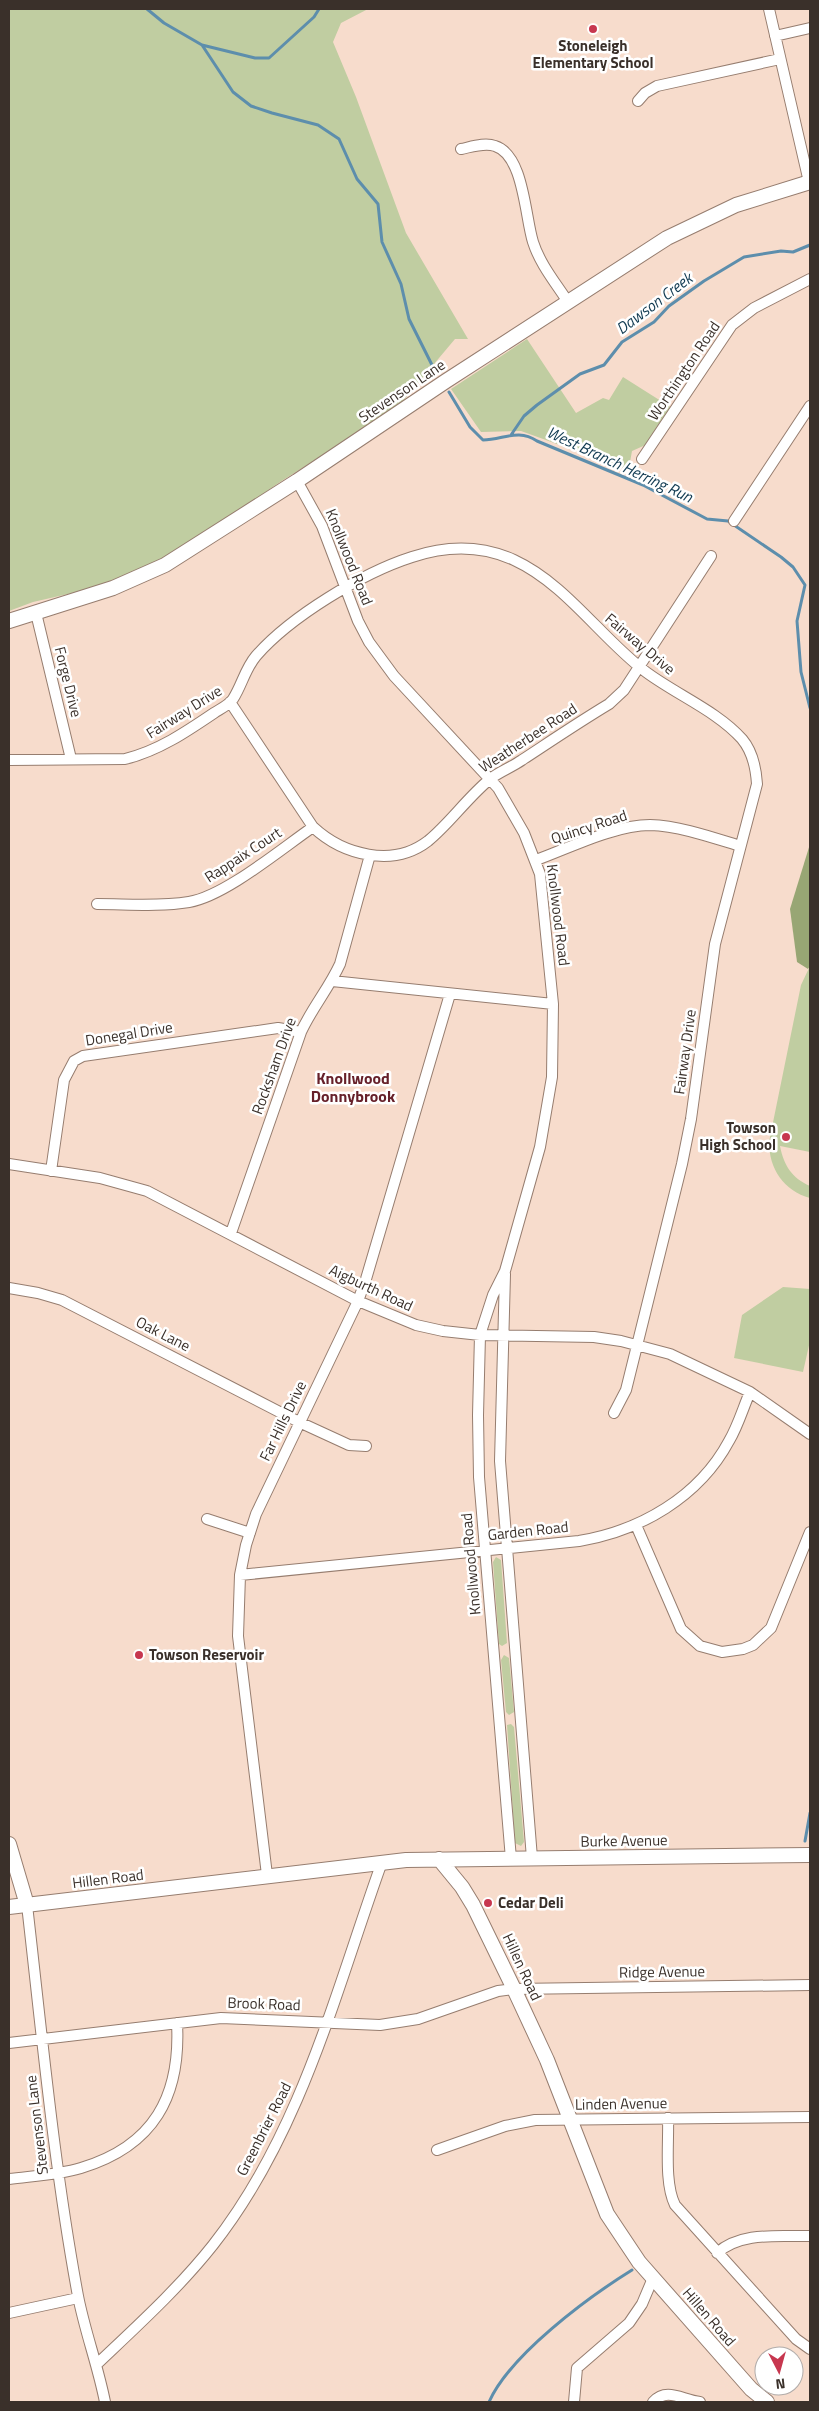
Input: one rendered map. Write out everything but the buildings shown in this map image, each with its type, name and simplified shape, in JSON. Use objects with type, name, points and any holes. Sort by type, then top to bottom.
[{"type":"street","points":[[769,9],[809,182]]},
{"type":"street","points":[[776,36],[810,28]]},
{"type":"street","points":[[638,101],[645,93],[657,86],[780,59]]},
{"type":"street","points":[[461,149],[495,146],[504,150],[510,158],[518,174],[528,222],[537,253],[568,302]]},
{"type":"street","name":"Stevenson Lane","points":[[9,621],[96,595],[148,574],[185,553],[297,481],[648,249],[703,219],[751,199],[809,182]]},
{"type":"street","name":"Worthington Road","points":[[642,459],[732,325],[754,308],[810,279]]},
{"type":"street","points":[[734,521],[810,406]]},
{"type":"street","name":"Knollwood Road","points":[[297,481],[322,526],[362,630],[382,662],[491,779],[512,810],[536,860],[542,887],[553,1004],[553,1060],[545,1125],[505,1270],[493,1295],[480,1335],[478,1448],[484,1550],[511,1858]]},
{"type":"street","name":"Fairway Drive","points":[[9,760],[125,759],[141,755],[175,738],[230,702],[245,671],[256,656],[295,621],[346,588],[410,557],[434,550],[471,548],[493,552],[514,560],[536,573],[639,666],[722,722],[748,746],[756,770],[756,784],[715,944],[694,1100],[682,1164],[626,1390],[614,1413]]},
{"type":"street","name":"Weatherbee Road","points":[[230,702],[313,827],[329,840],[342,847],[370,855],[398,854],[422,845],[491,779],[608,704],[624,690],[711,556]]},
{"type":"street","name":"Forge Drive","points":[[36,613],[71,759]]},
{"type":"street","name":"Quincy Road","points":[[536,860],[618,830],[648,825],[682,830],[740,846]]},
{"type":"street","name":"Rappaix Court","points":[[97,904],[177,903],[200,899],[240,878],[313,827]]},
{"type":"street","name":"Rocksham Drive","points":[[231,1234],[301,1032],[310,1012],[332,981],[342,956],[370,855]]},
{"type":"street","points":[[332,981],[553,1004]]},
{"type":"street","name":"Far Hills Drive","points":[[267,1875],[238,1636],[240,1575],[250,1533],[262,1500],[358,1301],[373,1258],[450,994]]},
{"type":"street","name":"Donegal Drive","points":[[50,1170],[64,1080],[74,1061],[83,1056],[278,1028],[301,1032]]},
{"type":"street","name":"Aigburth Road","points":[[9,1164],[100,1178],[147,1191],[358,1301],[383,1313],[416,1325],[480,1335],[585,1336],[638,1344],[687,1360],[750,1392],[810,1434]]},
{"type":"street","name":"Knollwood Road","points":[[505,1270],[500,1461],[532,1858]]},
{"type":"street","name":"Oak Lane","points":[[9,1288],[38,1293],[62,1300],[299,1422],[349,1445],[366,1446]]},
{"type":"street","name":"Garden Road","points":[[240,1575],[594,1538],[636,1525],[678,1500],[710,1470],[732,1437],[750,1392]]},
{"type":"street","points":[[207,1519],[250,1533]]},
{"type":"street","points":[[636,1525],[681,1629],[700,1646],[710,1651],[722,1652],[743,1650],[753,1645],[771,1628],[810,1532]]},
{"type":"street","name":"Stevenson Lane","points":[[9,1844],[27,1905],[58,2172],[78,2298],[97,2364],[105,2402]]},
{"type":"street","name":"Burke Avenue","points":[[439,1859],[810,1855]]},
{"type":"street","name":"Hillen Road","points":[[9,1907],[382,1862],[439,1859],[462,1887],[473,1905],[514,1989],[571,2119],[607,2214],[627,2246],[653,2278],[751,2389],[766,2402]]},
{"type":"street","name":"Greenbrier Road","points":[[97,2364],[186,2277],[214,2243],[263,2170],[308,2073],[328,2022],[351,1948],[382,1862]]},
{"type":"street","name":"Ridge Avenue","points":[[514,1989],[810,1985]]},
{"type":"street","name":"Brook Road","points":[[9,2043],[232,2017],[372,2025],[400,2023],[498,1991],[514,1989]]},
{"type":"street","points":[[9,2179],[58,2172],[98,2162],[136,2139],[150,2126],[169,2096],[177,2058],[177,2022]]},
{"type":"street","name":"Linden Avenue","points":[[437,2150],[521,2123],[571,2119],[810,2117]]},
{"type":"street","points":[[668,2118],[669,2177],[673,2200],[681,2213],[796,2339],[810,2349]]},
{"type":"street","points":[[717,2253],[730,2242],[741,2239],[810,2236]]},
{"type":"street","points":[[574,2402],[577,2368],[629,2323],[642,2304],[653,2278]]},
{"type":"street","points":[[9,2313],[78,2298]]},
{"type":"street","points":[[653,2402],[660,2395],[667,2393],[700,2402]]},
{"type":"green space","points":[[9,9],[368,9],[341,23],[333,42],[356,97],[406,233],[468,339],[455,339],[397,408],[280,482],[212,530],[137,573],[90,589],[33,602],[9,611]]},
{"type":"green space","points":[[527,339],[576,413],[603,398],[609,400],[623,377],[672,408],[650,443],[632,451],[630,462],[632,466],[629,470],[521,431],[481,432],[451,389]]},
{"type":"green space","points":[[810,844],[810,966],[808,969],[797,962],[790,909]]},
{"type":"green space","points":[[810,966],[810,1152],[780,1146],[784,1160],[790,1170],[798,1179],[810,1186],[810,1198],[793,1190],[780,1178],[772,1161],[769,1142],[801,985]]},
{"type":"green space","points":[[783,1287],[810,1289],[810,1341],[803,1372],[734,1358],[742,1315]]},
{"type":"green space","points":[[496,1557],[501,1560],[507,1643],[502,1646],[499,1644],[493,1562]]},
{"type":"green space","points":[[504,1655],[509,1658],[514,1712],[509,1715],[506,1712],[501,1660]]},
{"type":"green space","points":[[511,1724],[514,1727],[524,1842],[521,1846],[515,1843],[507,1725]]},
{"type":"waterway","name":"West Branch Herring Run","points":[[147,9],[164,23],[202,45],[233,92],[251,106],[318,125],[339,139],[357,179],[378,204],[382,242],[401,284],[409,319],[434,369]]},
{"type":"waterway","points":[[202,45],[255,58],[269,58],[314,17],[319,9]]},
{"type":"waterway","name":"Dawson Creek","points":[[511,435],[524,416],[537,405],[580,374],[604,365],[622,342],[654,322],[669,306],[704,281],[744,257],[781,251],[793,252],[810,245]]},
{"type":"waterway","name":"West Branch Herring Run","points":[[449,392],[470,427],[483,440],[517,435],[530,437],[643,485],[707,519],[728,521],[793,567],[805,585],[797,621],[801,672],[810,708]]},
{"type":"waterway","name":"West Branch Herring Run","points":[[805,1841],[810,1813]]},
{"type":"waterway","name":"West Branch Herring Run","points":[[489,2402],[499,2384],[532,2347],[573,2312],[632,2270]]},
{"type":"place","name":"Stoneleigh Elementary School","points":[[593,29]]},
{"type":"place","name":"Towson High School","points":[[786,1137]]},
{"type":"place","name":"Towson Reservoir","points":[[139,1655]]},
{"type":"place","name":"Cedar Deli","points":[[488,1903]]},
{"type":"district","name":"Knollwood Donnybrook","points":[[353,1087]]}]
